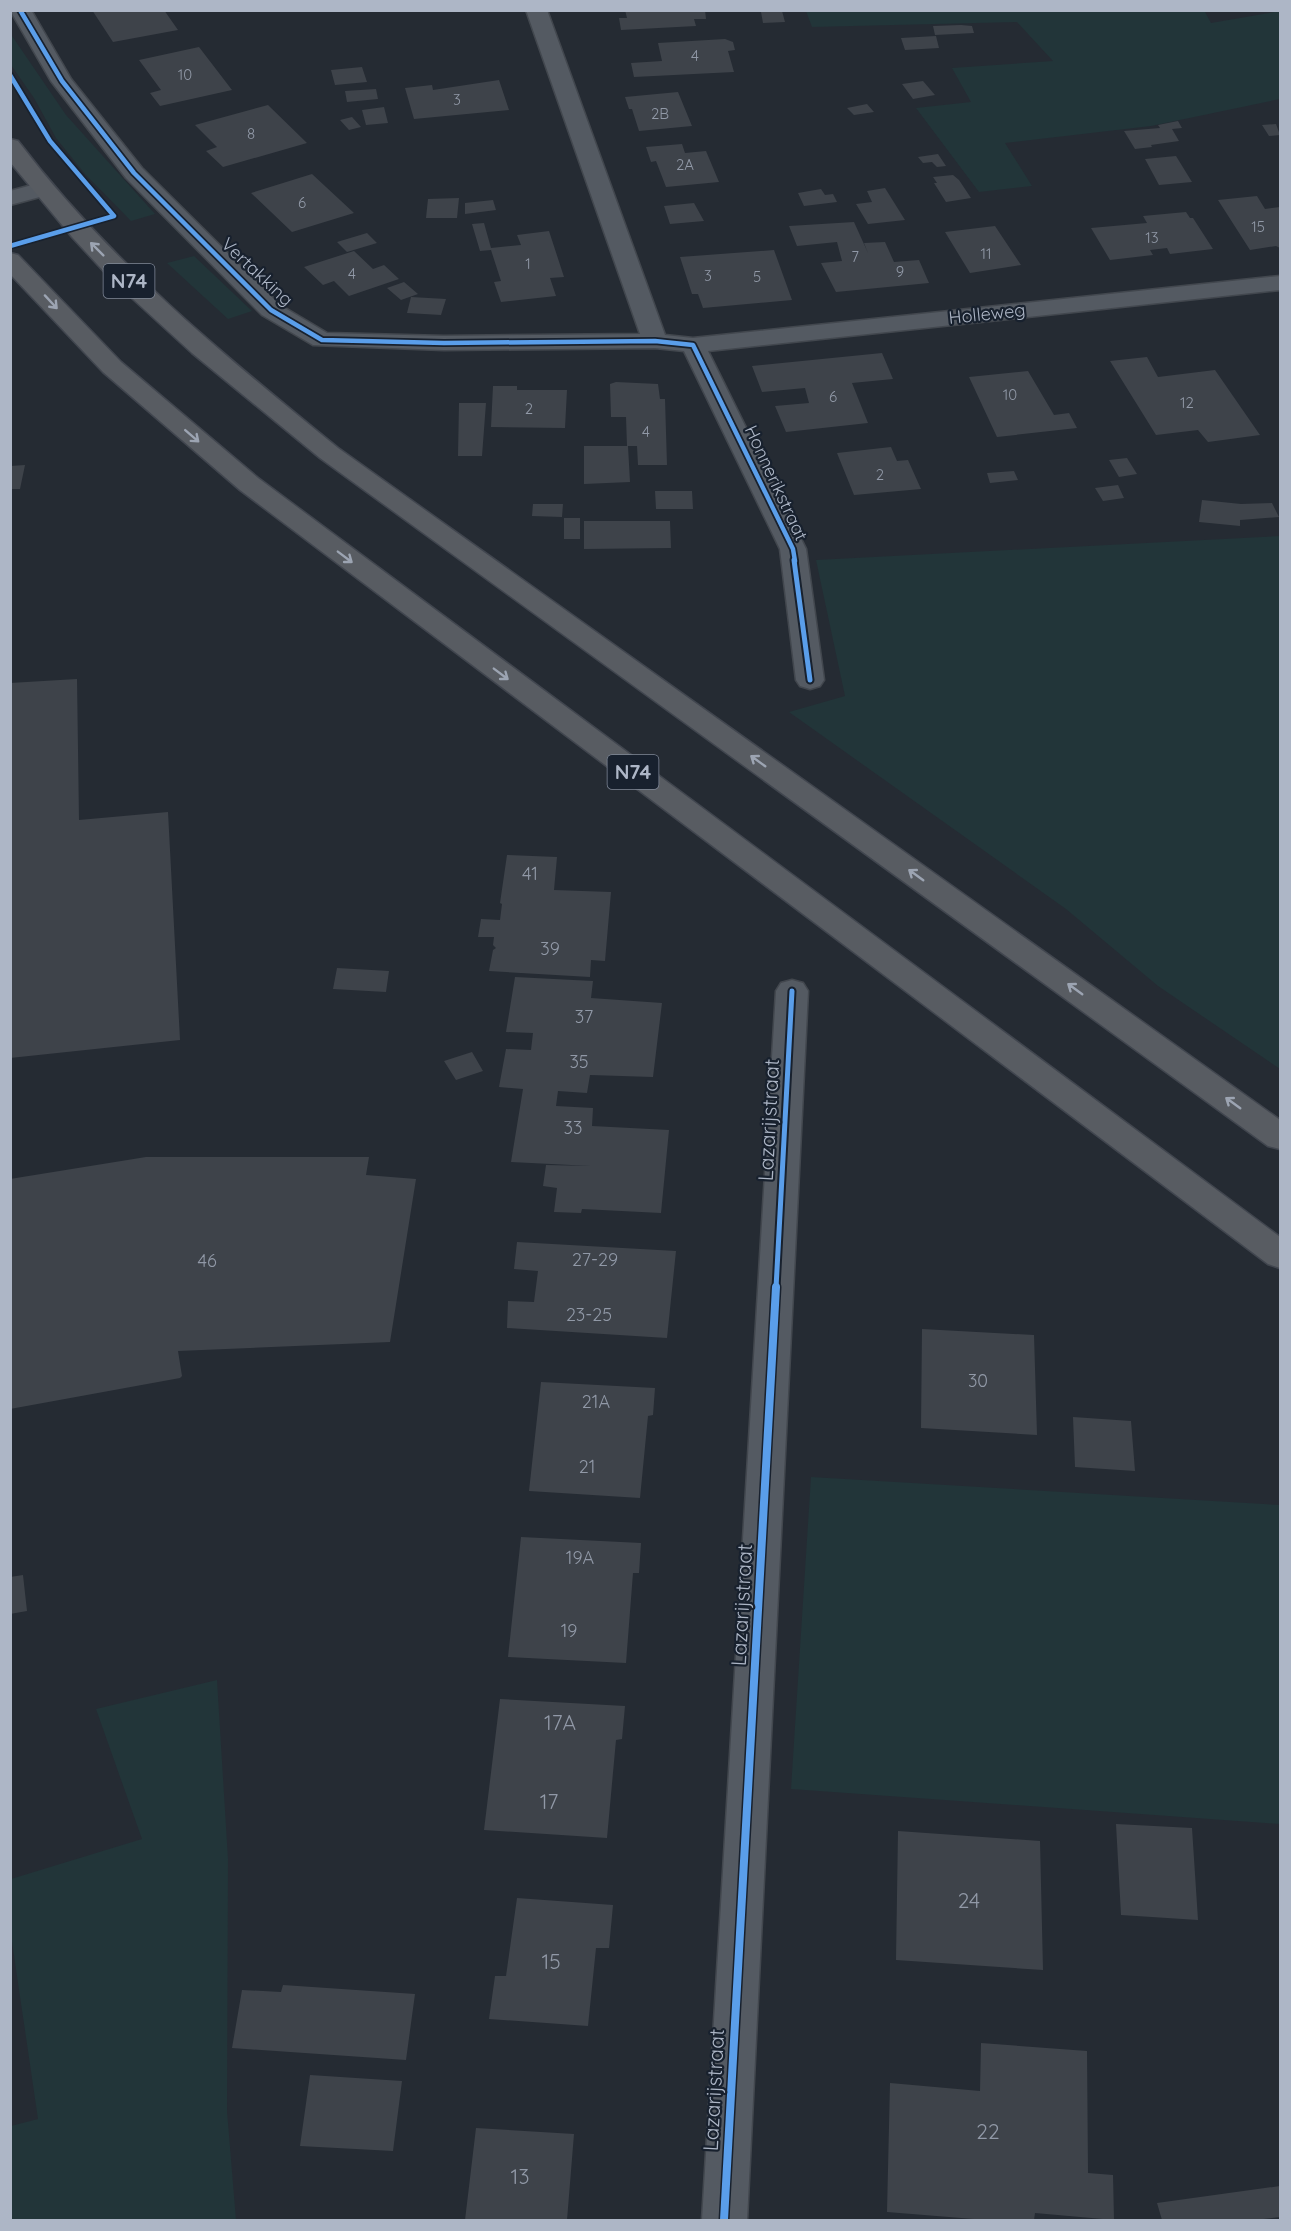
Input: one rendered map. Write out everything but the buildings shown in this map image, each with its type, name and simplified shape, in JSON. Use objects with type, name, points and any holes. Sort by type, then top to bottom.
[{"type":"highway","name":"N74","points":[[14,157],[89,241],[183,334],[329,453],[1281,1137]]},
{"type":"highway","name":"N74","points":[[10,260],[112,367],[249,484],[1281,1255]]},
{"type":"street","name":"Vertakking","points":[[20,10],[62,81],[134,173],[271,310],[322,340],[444,343],[656,341]]},
{"type":"street","points":[[536,10],[656,341],[693,345]]},
{"type":"street","points":[[10,198],[43,189]]},
{"type":"street","name":"Holleweg","points":[[693,345],[1281,283]]},
{"type":"street","name":"Honnerikstraat","points":[[693,345],[793,549],[810,680]]},
{"type":"street","name":"Lazarijstraat","points":[[724,2220],[792,991]]},
{"type":"green space","points":[[1204,10],[1211,23],[1280,11],[1280,99],[1151,126],[1005,143],[1032,186],[979,192],[916,108],[971,102],[952,68],[1053,61],[1017,22],[812,27],[806,11]]},
{"type":"green space","points":[[10,33],[66,115],[155,214],[131,221],[85,174],[56,138],[34,98],[11,65]]},
{"type":"green space","points":[[194,256],[252,311],[228,319],[167,263]]},
{"type":"green space","points":[[1280,536],[1280,1069],[1158,986],[1066,909],[789,712],[845,696],[816,560]]},
{"type":"green space","points":[[811,1477],[1280,1505],[1280,1824],[791,1789]]},
{"type":"green space","points":[[217,1680],[228,1859],[227,2111],[236,2220],[11,2220],[11,2126],[38,2119],[11,1935],[11,1879],[142,1839],[96,1709]]},
{"type":"cycle path","points":[[20,10],[62,81],[134,173],[271,310],[322,340],[444,343],[655,341],[693,345],[793,549],[810,680]]},
{"type":"cycle path","points":[[10,75],[50,141],[114,216],[10,246]]},
{"type":"cycle path","points":[[724,2220],[792,991]]}]
